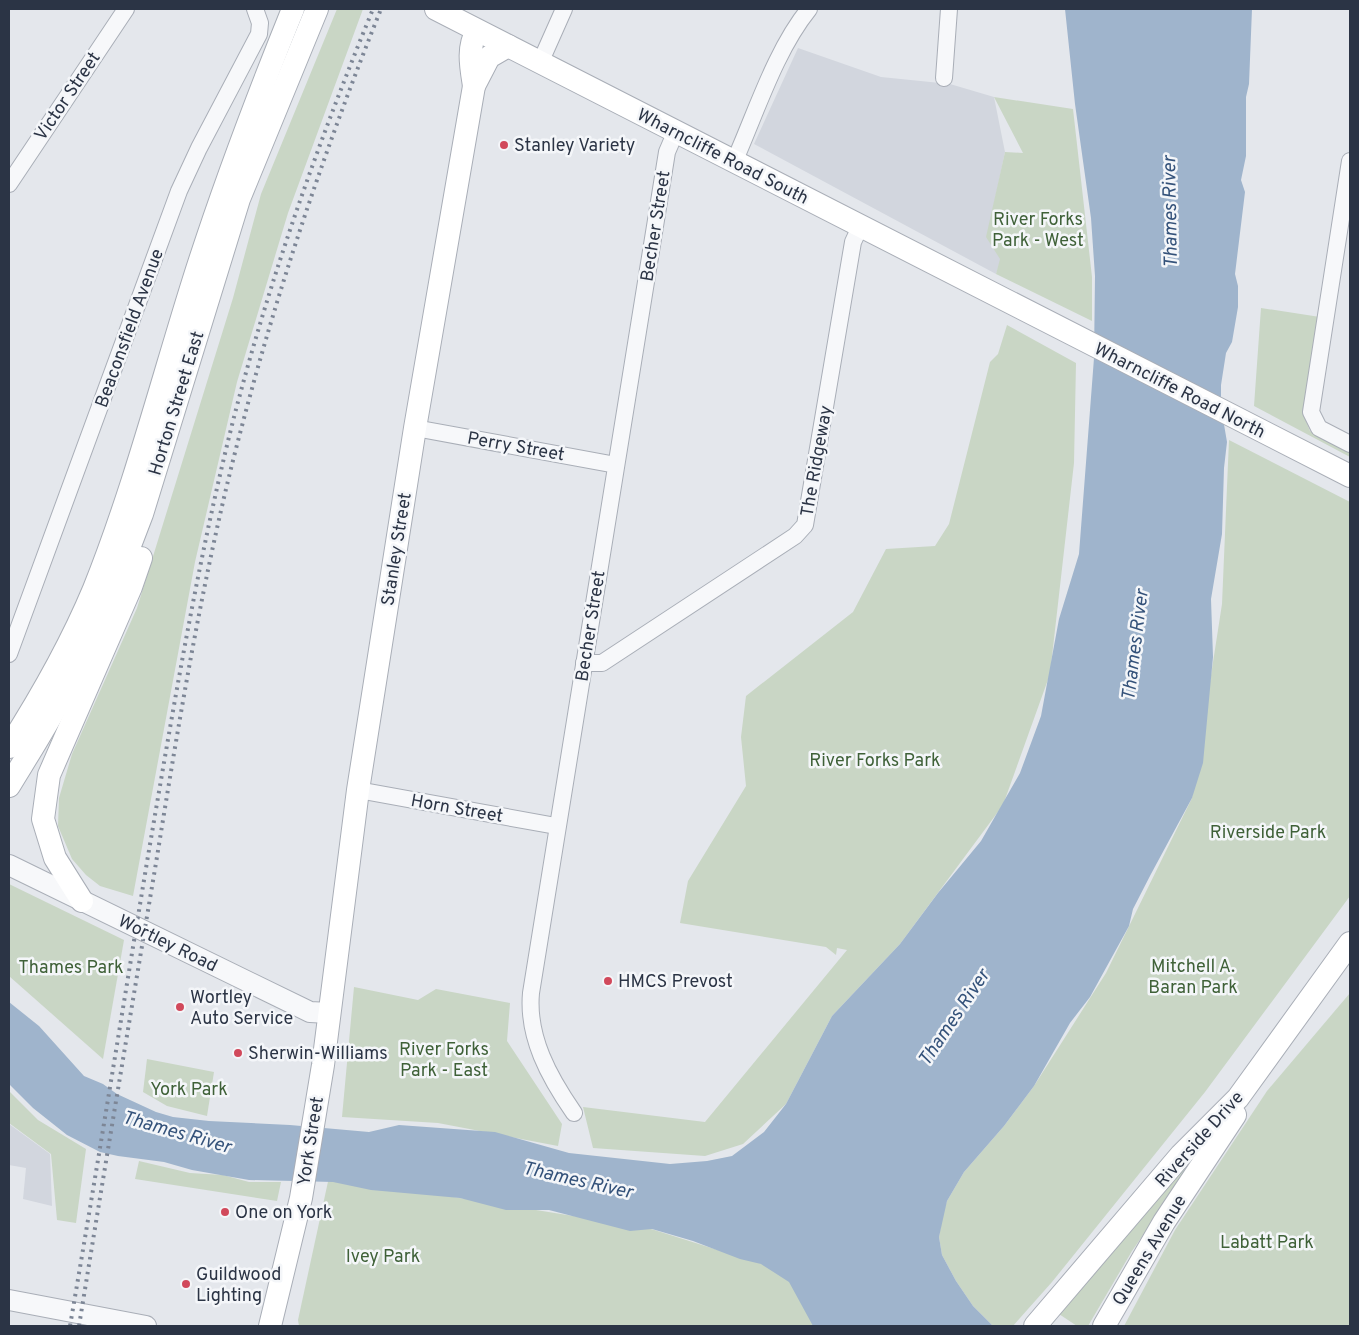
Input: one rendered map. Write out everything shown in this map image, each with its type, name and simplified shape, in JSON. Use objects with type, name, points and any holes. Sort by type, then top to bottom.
[{"type":"main road","name":"Horton Street East","points":[[9,786],[59,702],[90,641],[142,514],[239,199],[317,9]]},
{"type":"main road","name":"Wharncliffe Road South","points":[[436,9],[1009,303]]},
{"type":"main road","name":"Horton Street East","points":[[9,747],[34,708],[93,590],[125,502],[212,227],[293,10]]},
{"type":"main road","name":"Stanley Street","points":[[474,86],[470,66],[471,41],[478,31]]},
{"type":"main road","name":"Stanley Street","points":[[329,1013],[358,790],[415,428],[474,86],[489,57],[508,46]]},
{"type":"main road","name":"Wharncliffe Road North","points":[[1009,303],[1350,476]]},
{"type":"main road","points":[[82,901],[55,858],[42,819],[49,774],[131,587],[150,532],[142,514]]},
{"type":"main road","name":"Riverside Drive","points":[[1035,1326],[1181,1155],[1238,1098],[1348,952]]},
{"type":"main road","name":"York Street","points":[[270,1326],[301,1198],[329,1013]]},
{"type":"main road","name":"Queens Avenue","points":[[1104,1326],[1164,1222],[1239,1109],[1238,1098]]},
{"type":"street","name":"Victor Street","points":[[9,184],[126,9]]},
{"type":"street","name":"Beaconsfield Avenue","points":[[9,654],[180,191],[199,148],[259,34],[260,23],[255,9]]},
{"type":"street","points":[[540,63],[564,9]]},
{"type":"street","points":[[734,162],[786,43],[809,9]]},
{"type":"street","points":[[944,78],[950,9]]},
{"type":"street","name":"Becher Street","points":[[574,1113],[538,1050],[530,1013],[530,993],[667,152],[676,131]]},
{"type":"street","points":[[1350,161],[1311,412],[1319,428],[1350,444]]},
{"type":"street","name":"The Ridgeway","points":[[584,663],[602,663],[795,536],[805,525],[853,242],[860,227]]},
{"type":"street","name":"Perry Street","points":[[415,428],[616,465]]},
{"type":"street","name":"Horn Street","points":[[358,790],[556,826]]},
{"type":"street","name":"Wortley Road","points":[[13,867],[310,1012],[329,1013]]},
{"type":"street","points":[[9,1300],[146,1326]]},
{"type":"shaded area","points":[[798,48],[881,77],[950,84],[994,97],[1005,152],[987,237],[1001,259],[996,274],[754,144]]},
{"type":"shaded area","points":[[9,1124],[50,1154],[52,1206],[23,1199],[26,1168],[9,1165]]},
{"type":"green space","points":[[337,9],[363,9],[288,213],[237,382],[195,562],[133,896],[100,886],[86,875],[72,859],[58,826],[59,798],[72,754],[137,608],[233,298],[261,194]]},
{"type":"green space","name":"River Forks Park - West","points":[[994,97],[1073,109],[1092,277],[1092,321],[996,274],[1000,259],[986,237],[1005,152],[1023,153]]},
{"type":"green space","points":[[1261,308],[1320,317],[1303,414],[1310,431],[1350,452],[1350,457],[1254,406]]},
{"type":"green space","name":"River Forks Park","points":[[1007,325],[1076,363],[1074,463],[1050,674],[1003,805],[900,944],[832,1016],[786,1104],[743,1144],[705,1156],[593,1148],[583,1107],[705,1122],[847,950],[837,948],[836,955],[826,947],[680,923],[688,881],[746,786],[741,737],[746,696],[853,612],[886,549],[935,546],[949,524],[990,362],[998,354]]},
{"type":"green space","points":[[1229,440],[1350,502],[1350,896],[1205,1092],[1052,1282],[1013,1326],[993,1326],[973,1306],[956,1281],[942,1255],[939,1237],[943,1213],[947,1201],[964,1172],[1004,1126],[1034,1086],[1106,973],[1192,798],[1222,604]]},
{"type":"green space","name":"Thames Park","points":[[9,884],[124,940],[103,1059],[9,976]]},
{"type":"green space","name":"River Forks Park - East","points":[[354,987],[418,1000],[436,989],[510,1003],[507,1041],[562,1124],[558,1146],[438,1123],[342,1117]]},
{"type":"green space","name":"Labatt Park","points":[[1350,993],[1350,1326],[1124,1326],[1175,1230],[1267,1091]]},
{"type":"green space","name":"York Park","points":[[147,1059],[214,1072],[207,1116],[167,1106],[143,1092]]},
{"type":"green space","points":[[9,1091],[38,1120],[86,1149],[76,1223],[57,1220],[51,1154],[9,1123]]},
{"type":"green space","points":[[139,1161],[190,1173],[223,1175],[249,1182],[281,1182],[277,1201],[135,1179]]},
{"type":"green space","points":[[1188,1162],[1192,1164],[1132,1251],[1088,1326],[1077,1326],[1059,1314]]},
{"type":"green space","name":"Ivey Park","points":[[329,1177],[648,1228],[794,1274],[815,1326],[299,1326],[298,1320]]},
{"type":"water","name":"Thames River","points":[[1065,9],[1252,9],[1249,84],[1246,97],[1246,156],[1241,180],[1245,192],[1235,274],[1238,286],[1238,307],[1232,342],[1226,353],[1221,385],[1221,407],[1227,442],[1224,468],[1222,534],[1211,599],[1213,657],[1203,763],[1192,798],[1133,909],[1129,926],[1090,997],[1070,1023],[1034,1086],[1004,1126],[964,1172],[947,1201],[939,1237],[942,1255],[956,1281],[973,1306],[993,1326],[813,1326],[789,1282],[761,1264],[740,1259],[693,1241],[652,1229],[630,1231],[549,1210],[506,1210],[460,1198],[371,1190],[333,1182],[249,1180],[192,1170],[164,1162],[118,1156],[100,1152],[67,1135],[33,1108],[9,1084],[9,1002],[39,1026],[84,1076],[156,1112],[173,1117],[369,1132],[399,1125],[495,1132],[569,1153],[670,1164],[707,1161],[732,1156],[764,1132],[786,1104],[832,1016],[900,944],[938,893],[981,841],[1020,773],[1041,716],[1059,619],[1079,554],[1094,358],[1095,276],[1091,218],[1075,104]]},
{"type":"railway","points":[[70,1326],[176,692],[220,475],[247,369],[279,264],[314,161],[373,9]]},
{"type":"railway","points":[[79,1326],[184,697],[216,531],[257,369],[289,265],[323,162],[381,9]]},
{"type":"place","name":"Stanley Variety","points":[[504,145]]},
{"type":"place","name":"HMCS Prevost","points":[[608,981]]},
{"type":"place","name":"Wortley Auto Service","points":[[180,1007]]},
{"type":"place","name":"Sherwin-Williams","points":[[238,1053]]},
{"type":"place","name":"One on York","points":[[225,1212]]},
{"type":"place","name":"Guildwood Lighting","points":[[186,1284]]},
{"type":"park label","name":"Riverside Park","points":[[1268,832]]},
{"type":"park label","name":"Mitchell A. Baran Park","points":[[1193,976]]}]
